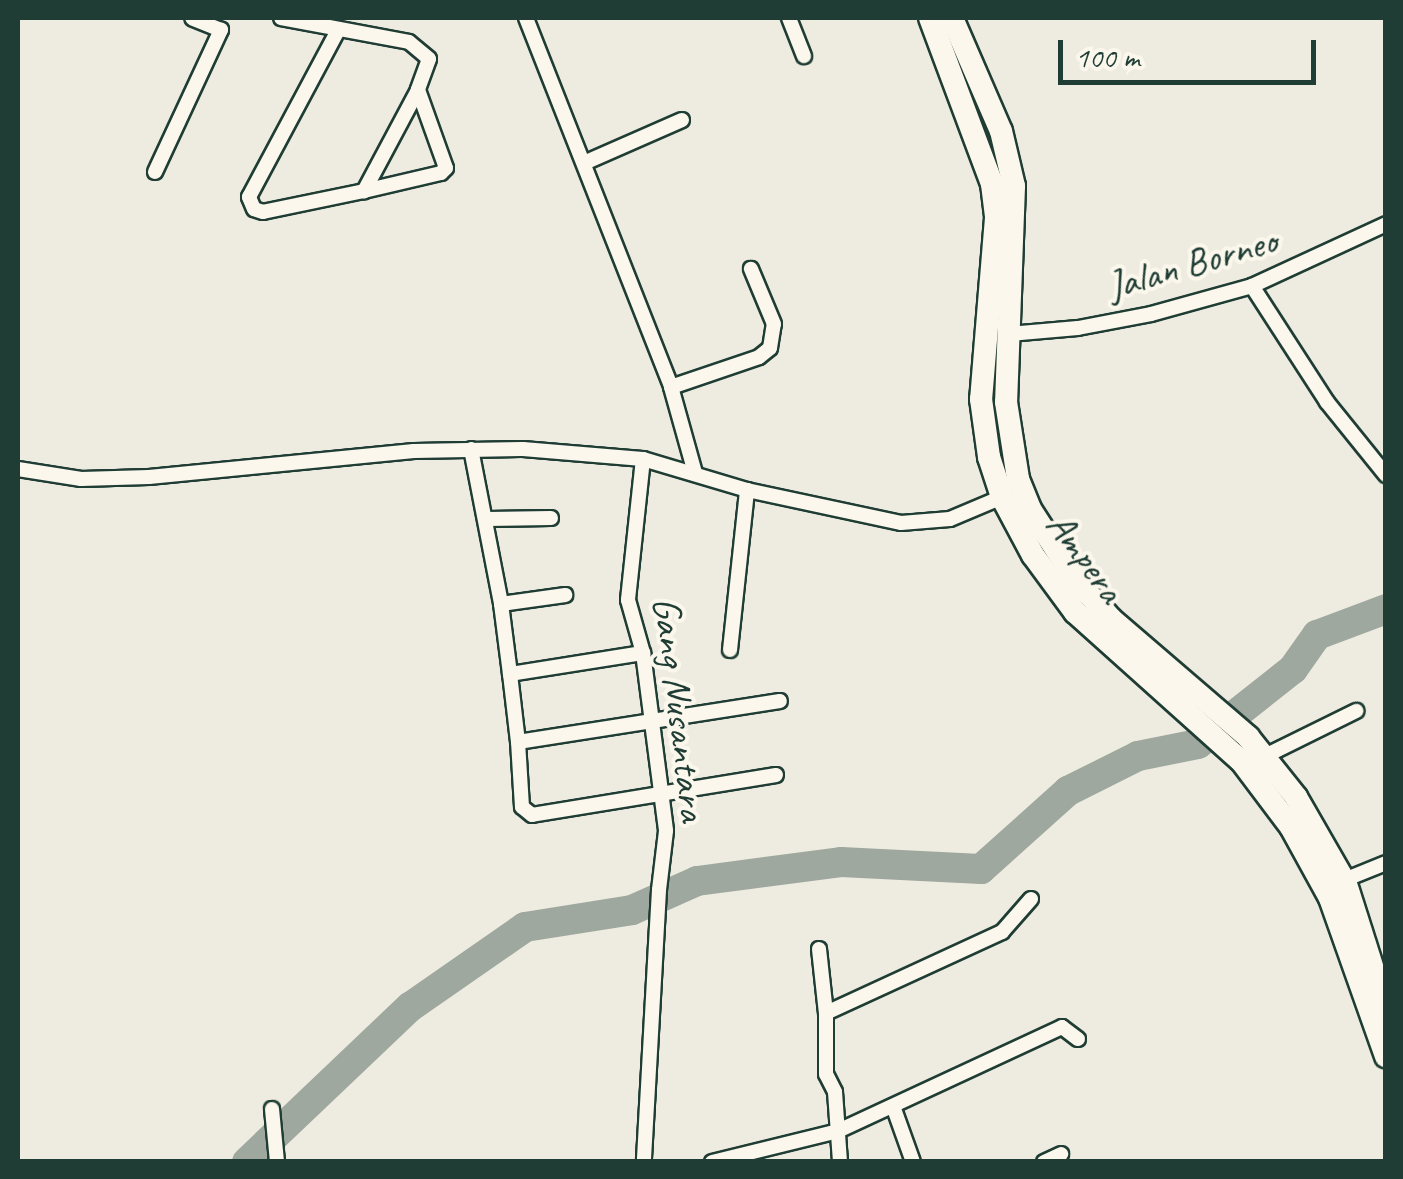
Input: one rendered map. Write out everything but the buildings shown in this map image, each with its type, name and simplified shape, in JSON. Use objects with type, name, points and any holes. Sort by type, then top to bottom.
[{"type":"main road","name":"Ampera","points":[[930,18],[992,184],[996,218],[982,398],[989,456],[1002,497],[1033,554],[1075,612],[1240,745],[1265,756],[1314,824],[1344,880],[1383,996]]},
{"type":"main road","name":"Ampera","points":[[952,18],[1001,131],[1014,186],[1006,402],[1014,455],[1030,509],[1076,580],[1196,706]]},
{"type":"main road","points":[[989,456],[1014,455]]},
{"type":"main road","name":"Ampera","points":[[1240,745],[1261,785],[1314,864],[1386,1056]]},
{"type":"street","points":[[155,172],[224,24],[192,18]]},
{"type":"street","points":[[281,18],[409,42],[426,52],[429,59],[418,90],[364,191]]},
{"type":"street","points":[[526,18],[671,386],[694,473]]},
{"type":"street","points":[[789,18],[804,56]]},
{"type":"street","points":[[338,30],[249,203],[263,212],[445,170],[446,160],[418,90]]},
{"type":"street","points":[[584,163],[682,120]]},
{"type":"street","name":"Jalan Borneo","points":[[1009,334],[1078,328],[1151,314],[1252,286],[1386,224]]},
{"type":"street","points":[[671,386],[759,357],[770,348],[774,324],[751,268]]},
{"type":"street","points":[[1252,286],[1327,402],[1386,475]]},
{"type":"street","points":[[472,449],[501,604],[526,813],[662,796],[776,775]]},
{"type":"street","points":[[18,470],[80,478],[148,477],[472,449],[584,452],[644,459],[747,490],[923,524],[950,519],[1002,497]]},
{"type":"street","name":"Gang Nusantara","points":[[644,459],[628,600],[643,653],[666,831],[644,1162]]},
{"type":"street","points":[[730,650],[747,490]]},
{"type":"street","points":[[488,519],[551,518]]},
{"type":"street","points":[[501,604],[565,595]]},
{"type":"street","points":[[510,674],[643,653]]},
{"type":"street","points":[[518,742],[780,702]]},
{"type":"street","points":[[1265,756],[1356,711]]},
{"type":"street","points":[[1344,880],[1386,863]]},
{"type":"street","points":[[826,1013],[1002,932],[1031,899]]},
{"type":"street","points":[[818,949],[826,1013],[826,1074],[835,1092],[840,1162]]},
{"type":"street","points":[[712,1162],[838,1131],[1062,1028],[1078,1039]]},
{"type":"street","points":[[893,1106],[913,1162]]},
{"type":"street","points":[[272,1109],[276,1161]]},
{"type":"street","points":[[1044,1162],[1061,1154]]},
{"type":"waterway","points":[[247,1162],[410,1007],[525,927],[632,910],[697,881],[841,862],[981,869],[1068,791],[1138,756],[1198,744],[1293,669],[1317,635],[1386,609]]}]
